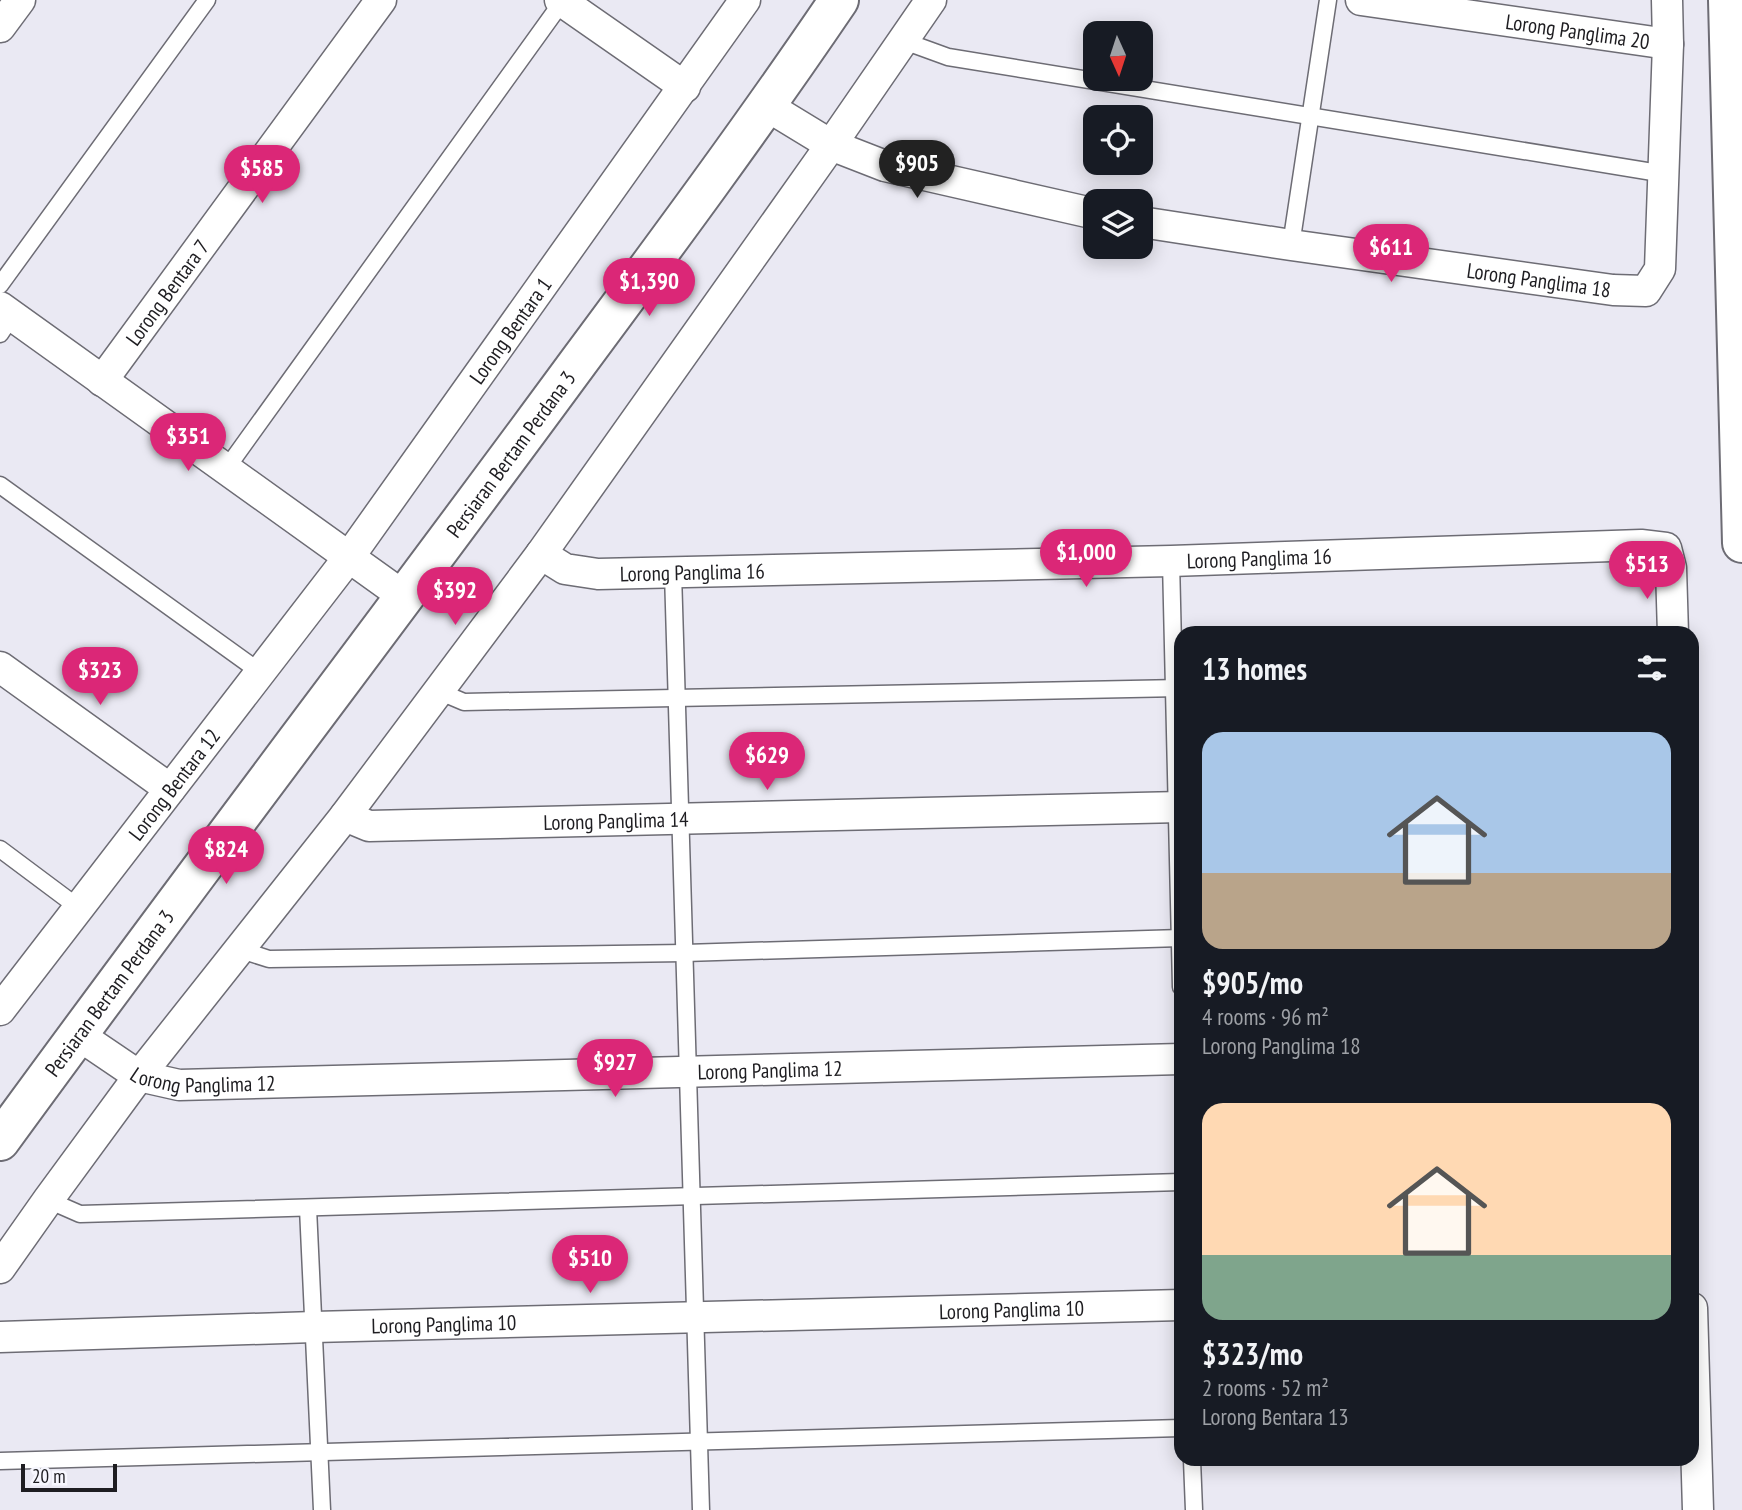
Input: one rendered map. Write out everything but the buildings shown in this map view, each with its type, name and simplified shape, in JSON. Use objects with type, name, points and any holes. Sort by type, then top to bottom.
[{"type":"street","points":[[0,27],[20,0]]},
{"type":"street","name":"Lorong Bentara 7","points":[[102,381],[381,0]]},
{"type":"street","name":"Lorong Bentara 1","points":[[349,557],[746,0]]},
{"type":"street","name":"Persiaran Bertam Perdana 3","points":[[0,1141],[77,1034],[406,598],[767,106],[839,0]]},
{"type":"street","points":[[0,1268],[139,1076],[345,816],[541,554],[931,0]]},
{"type":"street","name":"Lorong Panglima 20","points":[[1361,0],[1668,44]]},
{"type":"street","points":[[1665,174],[1667,0]]},
{"type":"street","points":[[1728,0],[1742,543]]},
{"type":"street","points":[[561,1],[685,87]]},
{"type":"street","points":[[767,106],[831,145],[885,166],[1083,211]]},
{"type":"street","name":"Lorong Panglima 18","points":[[1153,224],[1291,246],[1613,290],[1646,291],[1660,269],[1665,174]]},
{"type":"street","points":[[4,319],[102,381],[406,598]]},
{"type":"street","name":"Lorong Panglima 16","points":[[541,554],[565,569],[587,572],[673,573],[1171,561],[1641,545],[1665,548],[1671,568],[1672,626]]},
{"type":"street","name":"Lorong Bentara 12","points":[[0,1010],[349,557]]},
{"type":"street","points":[[0,667],[170,789]]},
{"type":"street","name":"Lorong Panglima 14","points":[[345,816],[369,826],[1174,807]]},
{"type":"street","name":"Lorong Panglima 12","points":[[77,1034],[139,1076],[179,1086],[1174,1059]]},
{"type":"street","name":"Lorong Panglima 10","points":[[0,1337],[314,1326],[1174,1305]]},
{"type":"street","points":[[1696,1466],[1698,1510]]},
{"type":"lane","points":[[0,285],[207,0]]},
{"type":"lane","points":[[1291,246],[1328,0]]},
{"type":"lane","points":[[226,469],[561,1]]},
{"type":"lane","points":[[904,41],[948,57],[1665,174]]},
{"type":"lane","points":[[0,485],[260,672]]},
{"type":"lane","points":[[1171,561],[1175,626]]},
{"type":"lane","points":[[673,573],[701,1510]]},
{"type":"lane","points":[[438,691],[464,702],[1174,688]]},
{"type":"lane","points":[[0,849],[79,908]]},
{"type":"lane","points":[[241,950],[269,959],[685,953],[1174,938]]},
{"type":"lane","points":[[48,1200],[80,1214],[1174,1182]]},
{"type":"lane","points":[[308,1208],[322,1510]]},
{"type":"lane","points":[[0,1461],[1174,1428]]},
{"type":"lane","points":[[1192,1466],[1194,1510]]}]
